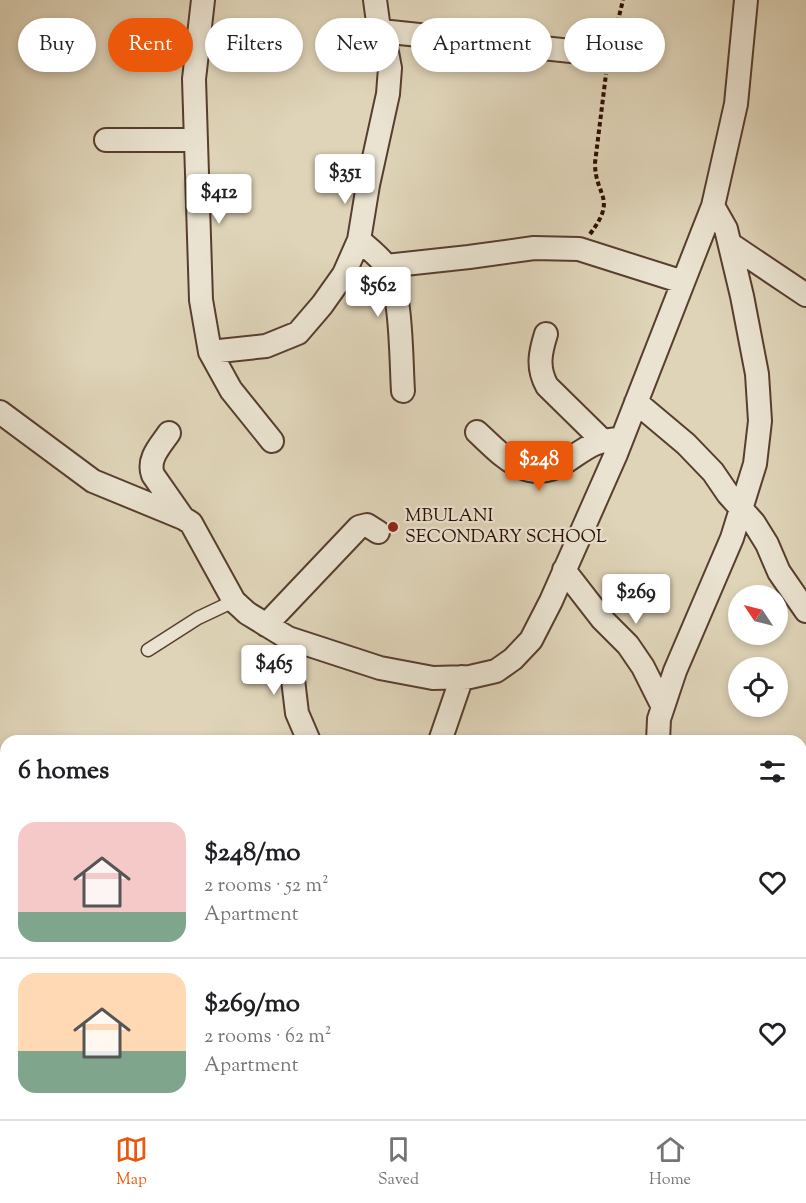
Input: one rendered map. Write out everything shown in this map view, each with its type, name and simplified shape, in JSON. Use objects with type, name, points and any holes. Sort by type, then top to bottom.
[{"type":"street","points":[[203,0],[194,79],[201,300],[210,352],[231,390],[272,441]]},
{"type":"street","points":[[375,0],[378,18]]},
{"type":"street","points":[[169,433],[153,457],[151,470],[183,518],[195,530],[234,601],[247,613],[288,638],[380,668],[433,678],[462,677],[496,670],[513,659],[531,640],[564,570],[612,440],[636,402],[713,206],[736,104],[746,0]]},
{"type":"street","points":[[399,33],[564,50]]},
{"type":"street","points":[[210,352],[266,346],[298,333],[344,274],[359,240],[368,185],[388,94],[390,72]]},
{"type":"street","points":[[106,140],[196,140]]},
{"type":"street","points":[[658,735],[659,719],[675,671],[732,538],[755,465],[760,421],[757,374],[730,244],[726,229],[713,206]]},
{"type":"street","points":[[359,240],[386,266],[393,280],[403,392]]},
{"type":"street","points":[[730,244],[806,295]]},
{"type":"street","points":[[386,266],[534,248],[579,249],[683,282]]},
{"type":"street","points":[[546,334],[540,355],[541,374],[547,386],[612,440]]},
{"type":"street","points":[[636,402],[702,460],[754,523],[767,544],[779,572],[806,611]]},
{"type":"street","points":[[0,412],[93,481],[183,518]]},
{"type":"street","points":[[477,432],[518,466],[533,472],[551,470],[583,448],[612,440]]},
{"type":"street","points":[[266,625],[359,527],[367,525],[378,532]]},
{"type":"street","points":[[564,570],[602,619],[628,645],[643,667],[663,707]]},
{"type":"street","points":[[288,638],[297,712],[307,735]]},
{"type":"street","points":[[442,735],[462,677]]},
{"type":"lane","points":[[148,650],[198,618],[234,601]]},
{"type":"path","points":[[618,18],[623,0]]},
{"type":"path","points":[[579,249],[594,228],[605,206],[604,195],[595,173],[595,163],[607,72]]},
{"type":"place","name":"MBULANI SECONDARY SCHOOL","points":[[393,527]]}]
